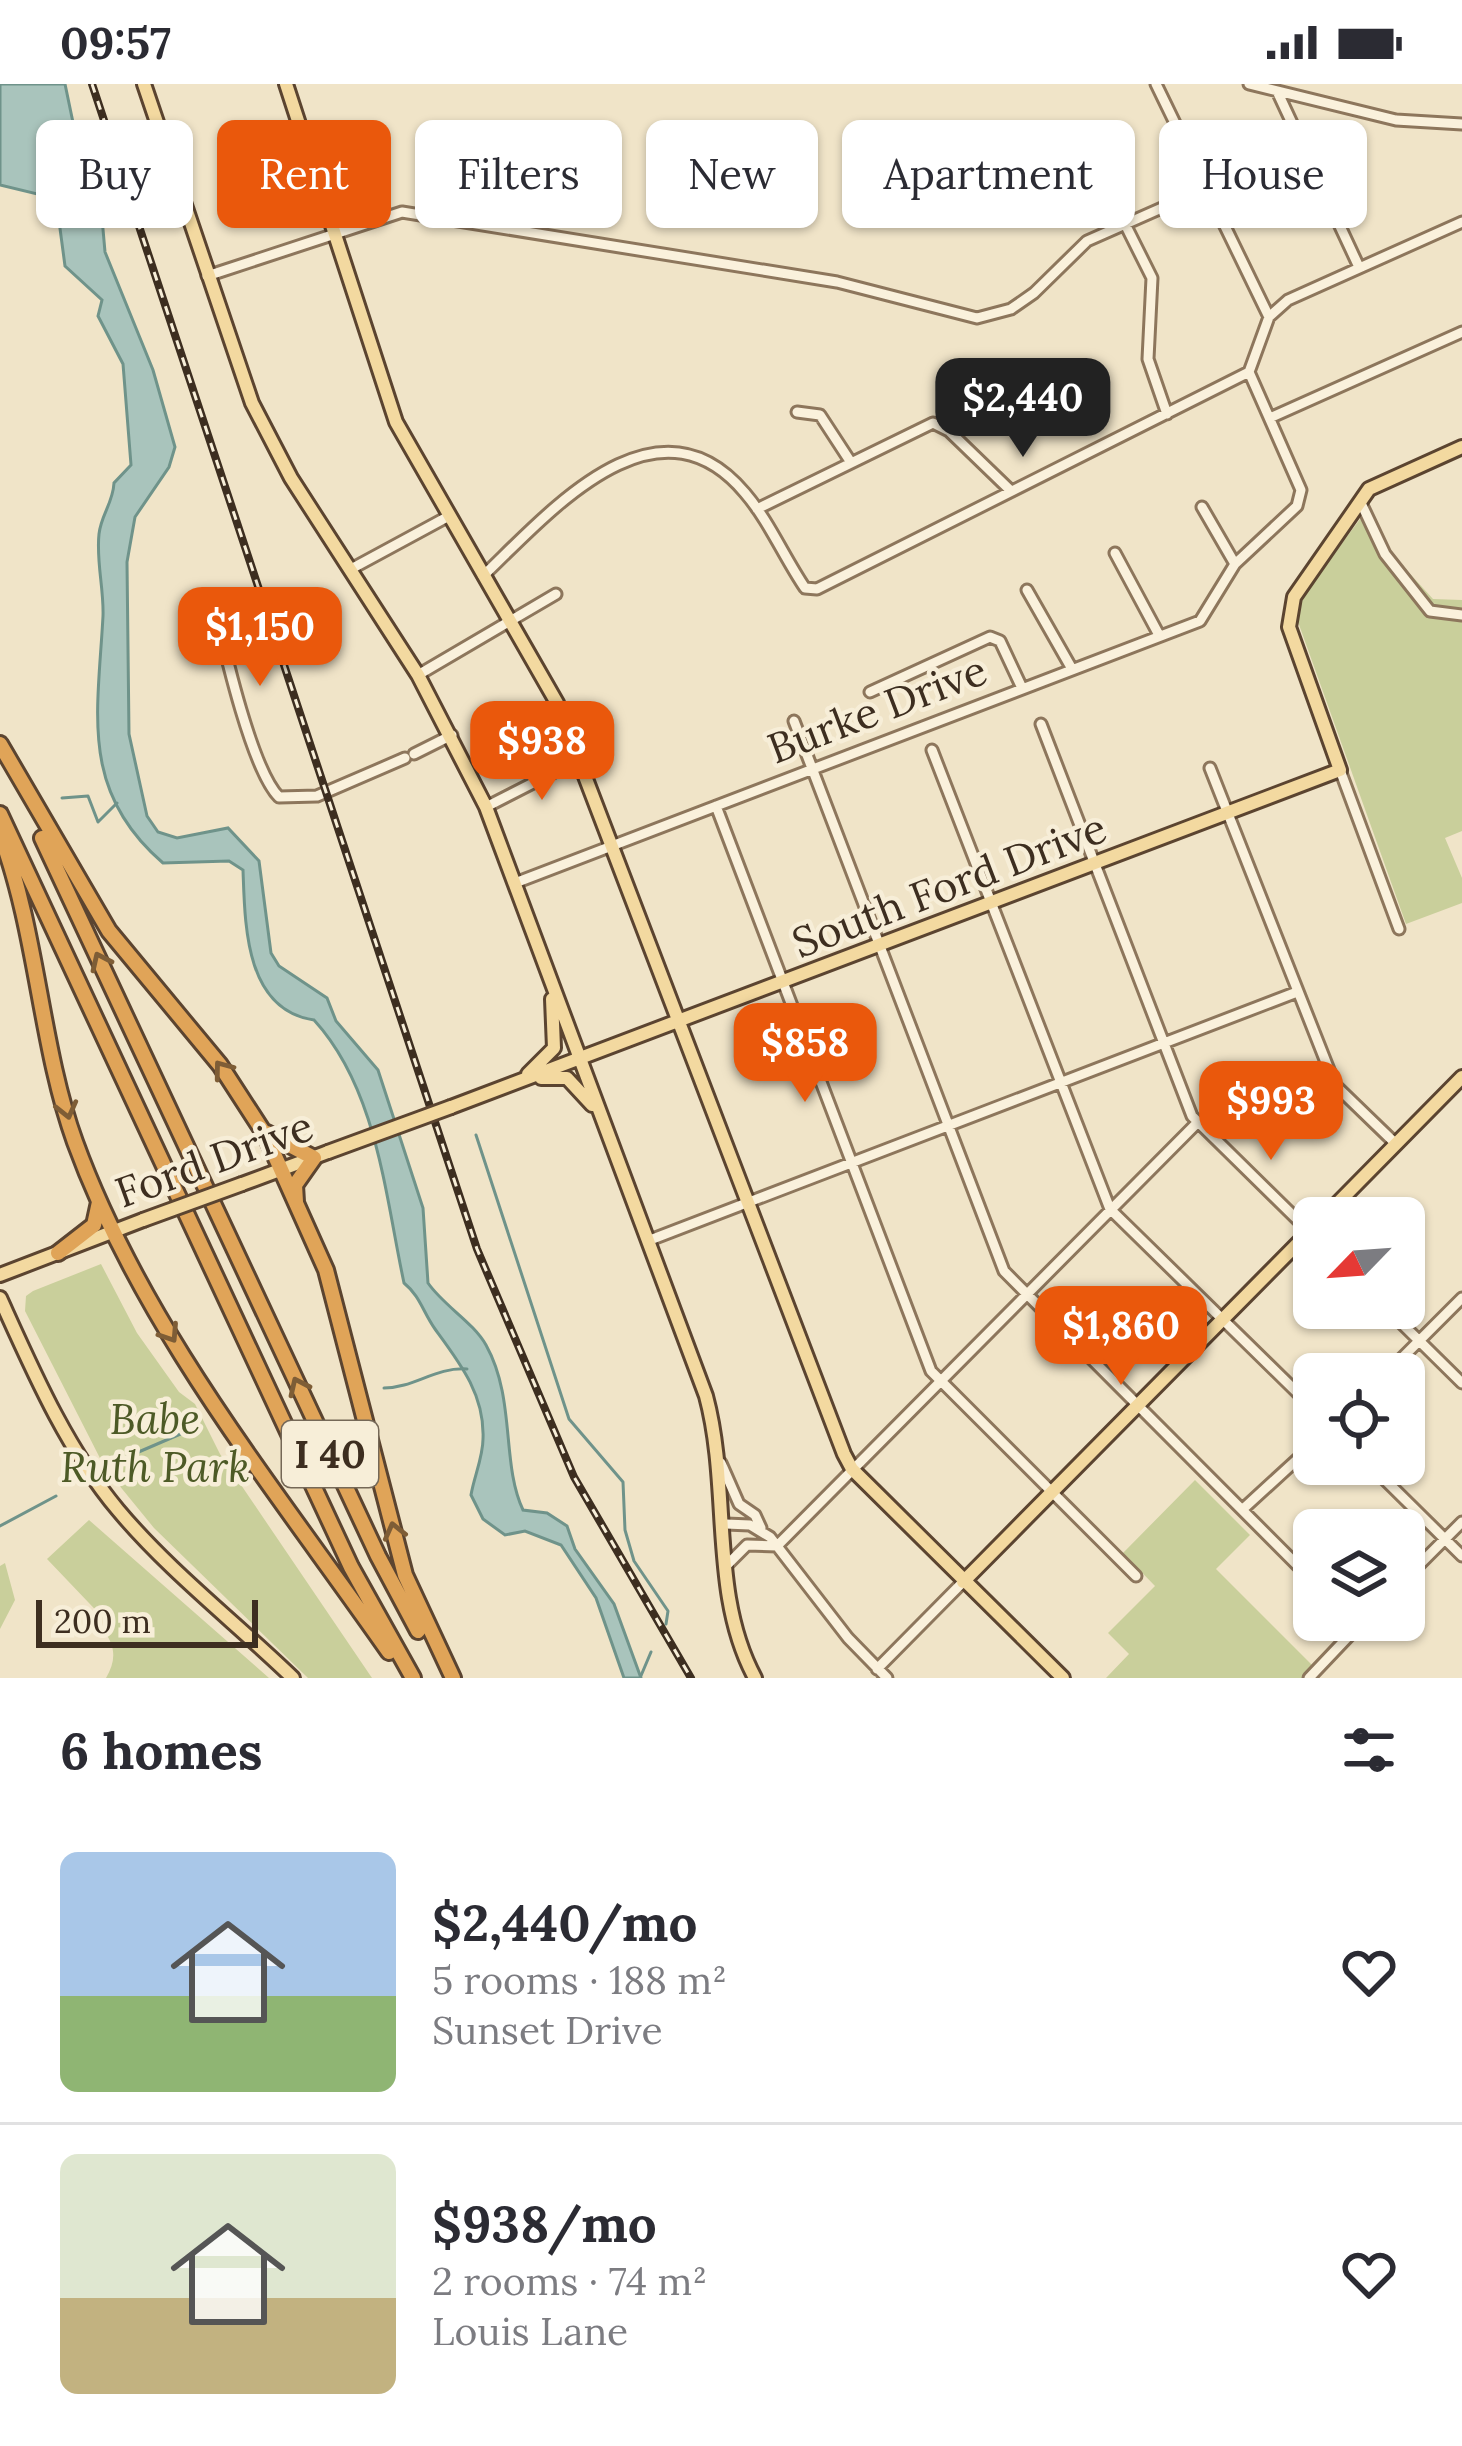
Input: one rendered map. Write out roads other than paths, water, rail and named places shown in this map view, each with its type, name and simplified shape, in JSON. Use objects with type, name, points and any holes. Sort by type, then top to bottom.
[{"type":"highway","points":[[0,745],[109,931],[272,1138],[321,1155],[295,1185],[301,1218]]},
{"type":"highway","name":"I 40","points":[[0,745],[378,1556],[449,1678]]},
{"type":"highway","name":"I 40","points":[[0,814],[351,1567],[410,1678]]},
{"type":"highway","points":[[0,833],[36,956],[66,1113],[114,1232],[162,1321],[410,1678]]},
{"type":"highway","points":[[251,1109],[338,1308],[405,1575],[449,1678]]},
{"type":"highway","points":[[58,1252],[94,1225],[97,1191]]},
{"type":"main road","points":[[144,84],[207,276],[269,438],[418,675],[486,807],[702,1381],[721,1462],[725,1568],[736,1640],[755,1678]]},
{"type":"main road","points":[[286,84],[396,422],[556,703],[852,1469],[1063,1678]]},
{"type":"main road","points":[[1340,770],[1289,620],[1294,597],[1369,489],[1462,447]]},
{"type":"main road","name":"South Ford Drive","points":[[517,1083],[1340,770]]},
{"type":"main road","points":[[517,1083],[548,1058],[556,1040],[554,1007],[532,928]]},
{"type":"main road","points":[[517,1083],[554,1076],[576,1083],[614,1146]]},
{"type":"main road","points":[[1344,1197],[1462,1077]]},
{"type":"main road","name":"Ford Drive","points":[[0,1275],[517,1083]]},
{"type":"main road","points":[[963,1582],[1293,1251]]},
{"type":"main road","points":[[0,1298],[60,1423],[108,1497],[164,1559],[292,1678]]},
{"type":"street","points":[[1156,84],[1174,120]]},
{"type":"street","points":[[1249,84],[1396,120],[1462,124]]},
{"type":"street","points":[[1277,91],[1359,267]]},
{"type":"street","points":[[207,276],[402,212],[415,214]]},
{"type":"street","points":[[483,576],[559,504],[637,455],[671,453],[704,462],[733,480],[757,509],[805,588],[817,589],[1249,372],[1268,317],[1288,300],[1462,222]]},
{"type":"street","points":[[507,228],[836,282],[977,319],[1011,309],[1087,241],[1116,228]]},
{"type":"street","points":[[1127,228],[1152,278],[1148,359],[1167,414]]},
{"type":"street","points":[[1226,228],[1268,317]]},
{"type":"street","points":[[1249,372],[1271,417],[1462,332]]},
{"type":"street","points":[[797,412],[820,415],[850,461]]},
{"type":"street","name":"Burke Drive","points":[[514,883],[1200,621],[1235,564],[1297,506],[1301,490],[1271,417]]},
{"type":"street","points":[[757,509],[933,424],[949,431],[1011,491]]},
{"type":"street","points":[[1360,501],[1384,554],[1430,611],[1462,614]]},
{"type":"street","points":[[1202,507],[1235,564]]},
{"type":"street","points":[[351,569],[448,516]]},
{"type":"street","points":[[1114,553],[1159,635]]},
{"type":"street","points":[[1027,590],[1072,669]]},
{"type":"street","points":[[418,675],[556,594]]},
{"type":"street","points":[[213,600],[227,663],[266,780],[279,797],[320,795],[452,735]]},
{"type":"street","points":[[870,692],[990,637],[1000,641],[1022,688]]},
{"type":"street","points":[[794,721],[997,1257],[1024,1297],[1293,1560]]},
{"type":"street","points":[[1041,724],[1197,1123],[1293,1214]]},
{"type":"street","points":[[932,750],[1110,1209],[1293,1388]]},
{"type":"street","points":[[486,807],[578,760]]},
{"type":"street","points":[[1210,768],[1335,1085],[1396,1144]]},
{"type":"street","points":[[1340,770],[1399,928]]},
{"type":"street","points":[[716,806],[938,1383],[1136,1576]]},
{"type":"street","points":[[650,1240],[1297,992]]},
{"type":"street","points":[[725,1568],[747,1545],[777,1546],[1197,1123]]},
{"type":"street","points":[[1408,1353],[1462,1298]]},
{"type":"street","points":[[1408,1329],[1462,1383]]},
{"type":"street","points":[[721,1462],[739,1504],[755,1515],[887,1678]]},
{"type":"street","points":[[1243,1509],[1293,1463]]},
{"type":"street","points":[[1390,1485],[1462,1556]]},
{"type":"street","points":[[1425,1560],[1462,1522]]},
{"type":"street","points":[[726,1524],[761,1528]]},
{"type":"street","points":[[877,1669],[963,1582]]},
{"type":"street","points":[[1309,1678],[1341,1641]]},
{"type":"water","points":[[0,84],[65,84],[72,120],[36,120],[36,194],[0,185]]},
{"type":"water","points":[[60,228],[103,228],[105,252],[153,370],[175,447],[169,467],[135,517],[127,562],[129,734],[147,816],[158,832],[177,838],[228,828],[259,861],[271,953],[279,966],[327,998],[336,1021],[378,1070],[423,1208],[428,1283],[480,1337],[495,1366],[523,1510],[547,1513],[567,1526],[575,1549],[614,1604],[641,1678],[624,1678],[596,1598],[561,1545],[525,1531],[505,1535],[483,1519],[471,1495],[483,1439],[475,1394],[404,1283],[376,1144],[352,1078],[314,1020],[291,1013],[262,983],[248,939],[243,870],[229,861],[163,863],[117,808],[100,748],[103,616],[98,544],[114,483],[131,465],[123,364],[98,316],[102,300],[65,266]]},
{"type":"waterway","points":[[62,798],[88,796],[98,822],[117,803]]},
{"type":"waterway","points":[[476,1135],[569,1419],[623,1482],[625,1530],[634,1561],[668,1611],[666,1624]]},
{"type":"waterway","points":[[384,1388],[467,1369]]},
{"type":"waterway","points":[[120,1460],[199,1426]]},
{"type":"waterway","points":[[0,1526],[56,1496]]},
{"type":"waterway","points":[[640,1678],[651,1652]]},
{"type":"railway","points":[[92,84],[477,1249],[574,1477],[691,1678]]},
{"type":"park label","name":"Babe Ruth Park","points":[[155,1443]]}]
